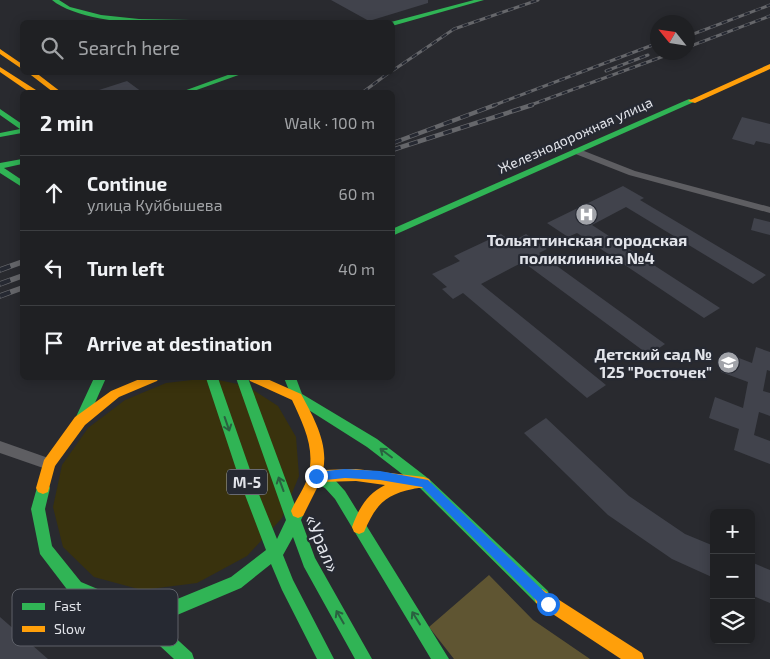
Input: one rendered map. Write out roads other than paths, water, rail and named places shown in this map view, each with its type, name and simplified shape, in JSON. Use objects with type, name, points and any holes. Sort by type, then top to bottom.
[{"type":"main road","points":[[55,0],[68,9],[93,16],[158,20]]},
{"type":"main road","points":[[395,23],[481,0]]},
{"type":"main road","points":[[0,51],[20,66]]},
{"type":"main road","name":"Железнодорожная улица","points":[[395,232],[770,66]]},
{"type":"main road","points":[[0,68],[30,90]]},
{"type":"main road","points":[[34,75],[54,90]]},
{"type":"main road","points":[[191,90],[235,75]]},
{"type":"main road","points":[[0,111],[4,116],[20,126]]},
{"type":"main road","points":[[0,135],[20,131]]},
{"type":"main road","points":[[0,168],[20,163]]},
{"type":"main road","points":[[0,168],[20,183]]},
{"type":"main road","points":[[80,589],[75,587],[45,549],[38,509],[49,464],[80,421],[99,380]]},
{"type":"main road","points":[[80,421],[115,394],[148,380]]},
{"type":"main road","name":"М-5","points":[[213,380],[249,488],[287,585],[326,659]]},
{"type":"main road","name":"«Урал»","points":[[243,380],[309,562],[364,659]]},
{"type":"main road","points":[[258,380],[296,397],[372,442],[424,483],[548,604],[636,659]]},
{"type":"main road","points":[[178,607],[236,583],[280,548],[316,476],[316,440],[296,397],[291,380]]},
{"type":"main road","points":[[316,476],[353,474],[424,483]]},
{"type":"main road","points":[[316,476],[330,484],[340,495],[441,659]]},
{"type":"main road","points":[[359,527],[366,506],[380,491],[397,485],[424,483]]},
{"type":"main road","points":[[172,646],[186,659]]},
{"type":"street","points":[[576,151],[632,173],[770,210]]},
{"type":"street","points":[[0,447],[49,464]]},
{"type":"railway","points":[[395,69],[454,29],[538,0]]},
{"type":"railway","points":[[695,33],[770,5]]},
{"type":"railway","points":[[695,44],[770,16]]},
{"type":"railway","points":[[492,106],[650,46]]},
{"type":"railway","points":[[606,71],[648,55]]},
{"type":"railway","points":[[528,106],[653,60]]},
{"type":"railway","points":[[366,90],[386,75]]},
{"type":"railway","points":[[395,142],[495,105]]},
{"type":"railway","points":[[395,149],[532,105]]},
{"type":"railway","points":[[0,270],[20,263]]},
{"type":"railway","points":[[0,284],[20,277]]},
{"type":"railway","points":[[0,296],[20,289]]},
{"type":"place","name":"Тольяттинская городская поликлиника №4","points":[[587,215]]},
{"type":"place","name":"Детский сад № 125 \"Росточек\"","points":[[728,362]]}]
